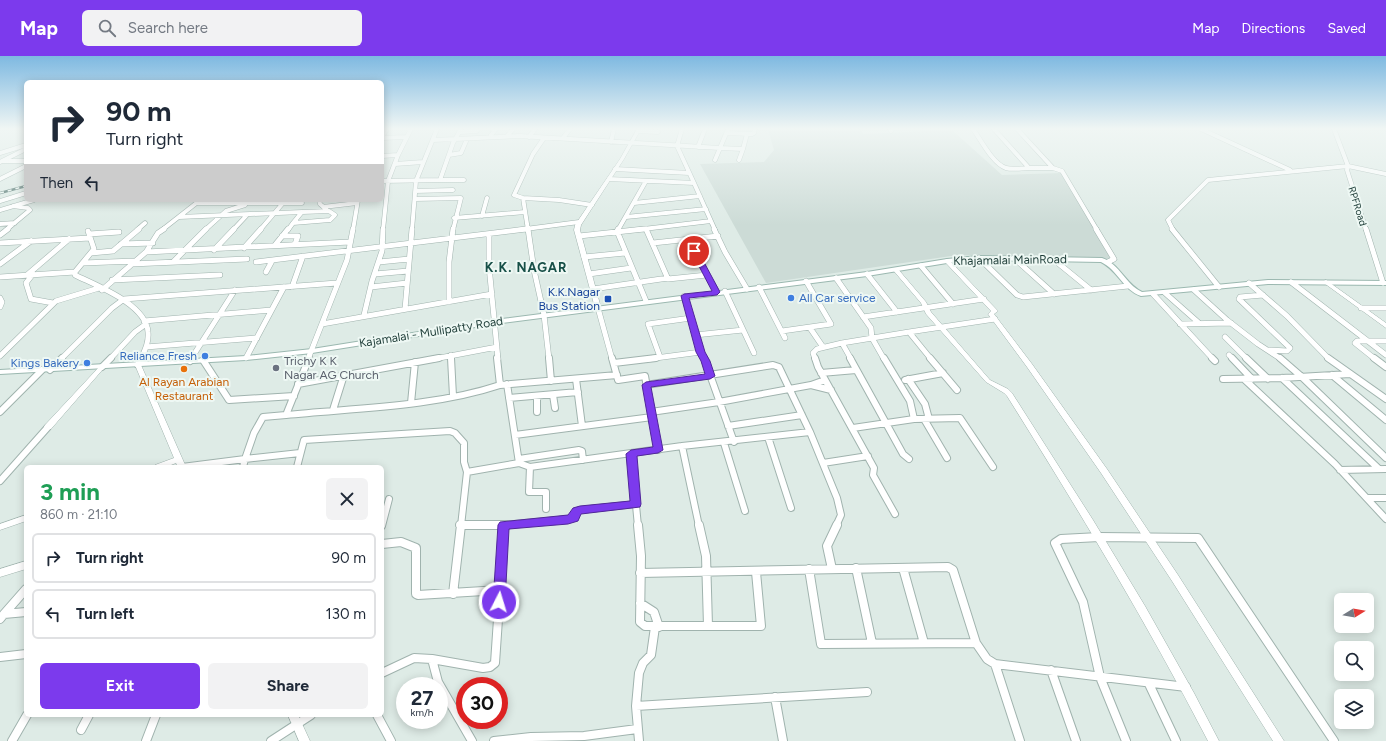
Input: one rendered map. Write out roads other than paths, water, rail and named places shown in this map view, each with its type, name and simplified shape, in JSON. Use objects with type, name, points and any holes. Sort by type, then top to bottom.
[{"type":"main road","name":"Khajamalai MainRoad","points":[[598,308],[867,274],[921,266],[947,260],[979,258],[1095,259],[1108,262]]},
{"type":"main road","points":[[1108,262],[1115,267],[1128,286],[1135,292],[1142,294],[1165,293],[1249,283],[1384,283]]},
{"type":"main road","name":"Kajamalai - Mullipatty Road","points":[[0,372],[246,358],[312,351],[494,322],[598,308]]},
{"type":"street","points":[[1,161],[24,161]]},
{"type":"street","points":[[364,315],[374,274],[379,262],[382,247],[388,181],[396,161]]},
{"type":"street","points":[[440,180],[447,161]]},
{"type":"street","points":[[530,161],[514,192],[516,196],[522,198],[559,200],[592,205]]},
{"type":"street","points":[[618,378],[577,230],[579,222],[592,205],[620,161]]},
{"type":"street","points":[[684,161],[718,236],[747,289]]},
{"type":"street","points":[[998,161],[1003,167],[1009,169],[1053,168],[1062,171],[1114,259],[1108,262]]},
{"type":"street","points":[[1023,161],[1029,168]]},
{"type":"street","points":[[1047,161],[1053,168]]},
{"type":"street","points":[[1270,161],[1291,171]]},
{"type":"street","points":[[1219,286],[1174,232],[1168,220],[1208,180],[1348,166],[1346,161]]},
{"type":"street","points":[[395,164],[423,162],[416,181],[405,309]]},
{"type":"street","name":"RPFRoad","points":[[1384,283],[1347,174],[1348,166],[1386,174]]},
{"type":"street","points":[[0,179],[24,167]]},
{"type":"street","points":[[615,169],[689,173]]},
{"type":"street","points":[[609,179],[694,183]]},
{"type":"street","points":[[384,181],[464,180]]},
{"type":"street","points":[[617,231],[646,181]]},
{"type":"street","points":[[415,191],[452,190]]},
{"type":"street","points":[[0,201],[24,194]]},
{"type":"street","points":[[634,203],[700,196]]},
{"type":"street","points":[[415,199],[461,198],[454,218],[451,238],[447,277],[449,302]]},
{"type":"street","points":[[482,216],[487,198]]},
{"type":"street","points":[[522,198],[544,315],[551,381]]},
{"type":"street","points":[[1,210],[27,202]]},
{"type":"street","points":[[33,274],[26,283],[31,299],[37,301],[53,303],[101,289],[146,252],[158,233],[198,202],[253,202]]},
{"type":"street","points":[[174,261],[220,215],[253,202]]},
{"type":"street","points":[[244,248],[284,202]]},
{"type":"street","points":[[294,202],[302,203]]},
{"type":"street","points":[[293,223],[330,220],[335,215],[323,207],[319,202]]},
{"type":"street","points":[[286,415],[312,351],[348,251],[358,202],[323,207]]},
{"type":"street","points":[[0,235],[30,210],[28,208],[13,206]]},
{"type":"street","points":[[626,216],[706,209]]},
{"type":"street","points":[[179,217],[329,211]]},
{"type":"street","points":[[275,245],[302,212]]},
{"type":"street","points":[[454,218],[525,212]]},
{"type":"street","points":[[214,250],[247,215]]},
{"type":"street","points":[[579,236],[711,221]]},
{"type":"street","points":[[256,262],[579,222]]},
{"type":"street","points":[[0,224],[15,223]]},
{"type":"street","points":[[91,252],[112,251],[145,223]]},
{"type":"street","points":[[646,229],[668,278]]},
{"type":"street","points":[[617,231],[631,268],[646,301]]},
{"type":"street","points":[[0,244],[31,241],[69,240],[89,234],[119,232]]},
{"type":"street","points":[[0,277],[75,272],[94,249],[93,242],[89,234]]},
{"type":"street","points":[[489,234],[489,266],[497,347],[503,385],[509,398],[519,461]]},
{"type":"street","points":[[282,236],[298,236],[295,244]]},
{"type":"street","points":[[653,243],[718,236]]},
{"type":"street","points":[[27,275],[69,240]]},
{"type":"street","points":[[688,240],[717,292]]},
{"type":"street","points":[[0,264],[31,241]]},
{"type":"street","points":[[146,252],[214,250],[275,245],[350,242]]},
{"type":"street","points":[[121,244],[153,243]]},
{"type":"street","points":[[584,257],[625,253]]},
{"type":"street","points":[[292,286],[303,256]]},
{"type":"street","points":[[979,258],[1020,296],[1128,286]]},
{"type":"street","points":[[1014,258],[1054,294]]},
{"type":"street","points":[[83,263],[247,259]]},
{"type":"street","points":[[379,262],[409,259]]},
{"type":"street","points":[[1053,259],[1091,290]]},
{"type":"street","points":[[947,260],[995,311],[991,314],[1023,355],[1149,538],[1279,741]]},
{"type":"street","points":[[266,272],[272,261]]},
{"type":"street","points":[[921,266],[952,304]]},
{"type":"street","points":[[588,274],[631,268]]},
{"type":"street","points":[[896,270],[924,303],[928,313],[988,381],[1006,391],[1010,395],[1132,590],[1187,687],[1214,741]]},
{"type":"street","points":[[374,274],[408,271]]},
{"type":"street","points":[[75,272],[75,275],[124,299],[145,323],[148,330],[146,347],[138,365],[181,464],[300,453]]},
{"type":"street","points":[[867,274],[897,312]]},
{"type":"street","points":[[112,280],[220,275]]},
{"type":"street","points":[[593,289],[668,278],[707,275]]},
{"type":"street","points":[[836,278],[871,328],[872,338],[910,401],[914,419]]},
{"type":"street","points":[[782,331],[810,328],[830,324],[831,322],[806,281]]},
{"type":"street","points":[[1291,282],[1386,355]]},
{"type":"street","points":[[1326,282],[1386,326]]},
{"type":"street","points":[[50,370],[116,305],[124,299],[337,283]]},
{"type":"street","points":[[371,287],[407,283]]},
{"type":"street","points":[[1249,283],[1287,316],[1319,351],[1386,399]]},
{"type":"street","points":[[246,358],[284,287]]},
{"type":"street","points":[[759,287],[785,338]]},
{"type":"street","points":[[190,361],[235,290]]},
{"type":"street","points":[[1194,290],[1231,322],[1279,357],[1302,377],[1386,458]]},
{"type":"street","points":[[725,291],[754,353]]},
{"type":"street","points":[[1165,293],[1200,323]]},
{"type":"street","points":[[322,324],[364,315],[492,294]]},
{"type":"street","points":[[1153,294],[1215,361]]},
{"type":"street","points":[[1263,295],[1240,296],[1238,299],[1290,348],[1288,351],[1268,350]]},
{"type":"street","points":[[684,296],[695,335],[706,361],[734,442]]},
{"type":"street","points":[[0,298],[2,302],[0,307]]},
{"type":"street","points":[[863,317],[984,299]]},
{"type":"street","points":[[0,356],[53,303]]},
{"type":"street","points":[[1361,308],[1385,309]]},
{"type":"street","points":[[0,481],[102,367],[145,323],[220,314],[272,310]]},
{"type":"street","points":[[660,357],[648,324],[690,319]]},
{"type":"street","points":[[896,514],[873,475],[874,468],[825,380],[813,353],[817,349],[842,343],[995,319]]},
{"type":"street","points":[[1180,324],[1231,322]]},
{"type":"street","points":[[810,328],[823,347]]},
{"type":"street","points":[[695,335],[743,330]]},
{"type":"street","points":[[909,332],[957,390]]},
{"type":"street","points":[[1225,337],[1268,378]]},
{"type":"street","points":[[146,347],[257,338]]},
{"type":"street","points":[[1386,341],[1355,343],[1386,367]]},
{"type":"street","points":[[842,343],[903,454],[909,459]]},
{"type":"street","points":[[298,384],[497,347]]},
{"type":"street","points":[[614,363],[701,352]]},
{"type":"street","points":[[451,355],[454,396]]},
{"type":"street","points":[[1229,355],[1252,379]]},
{"type":"street","points":[[203,360],[229,400],[294,396]]},
{"type":"street","points":[[411,403],[415,362]]},
{"type":"street","points":[[646,385],[776,365],[779,367],[810,432],[838,498],[841,515],[827,546],[832,568]]},
{"type":"street","points":[[0,412],[42,370]]},
{"type":"street","points":[[822,373],[856,370]]},
{"type":"street","points":[[899,381],[943,373]]},
{"type":"street","points":[[1332,374],[1386,420]]},
{"type":"street","points":[[1223,379],[1282,378],[1350,374]]},
{"type":"street","points":[[333,410],[344,375]]},
{"type":"street","points":[[244,465],[254,433],[263,417],[411,403],[476,393],[503,385],[608,376],[618,378],[644,376],[658,450]]},
{"type":"street","points":[[1282,378],[1383,469]]},
{"type":"street","points":[[576,379],[582,426]]},
{"type":"street","points":[[1244,379],[1300,430],[1368,498],[1386,519]]},
{"type":"street","points":[[515,436],[719,402],[811,385],[825,380]]},
{"type":"street","points":[[908,380],[925,404],[926,419],[947,458]]},
{"type":"street","points":[[811,385],[831,390]]},
{"type":"street","points":[[509,398],[537,397],[578,392]]},
{"type":"street","points":[[553,395],[555,408]]},
{"type":"street","points":[[537,397],[537,412]]},
{"type":"street","points":[[728,426],[802,415]]},
{"type":"street","points":[[853,428],[914,419],[960,418],[993,467]]},
{"type":"street","points":[[297,465],[304,440],[450,431],[455,433],[464,443],[464,462],[466,472],[453,594]]},
{"type":"street","points":[[519,461],[530,467],[682,446],[734,442],[810,432]]},
{"type":"street","points":[[768,437],[791,508]]},
{"type":"street","points":[[724,442],[745,512]]},
{"type":"street","points":[[682,446],[706,556],[708,626]]},
{"type":"street","points":[[466,472],[579,450],[582,451],[583,460]]},
{"type":"street","points":[[631,454],[641,556],[640,622],[645,626],[657,627],[761,626],[756,572]]},
{"type":"street","points":[[823,463],[868,456]]},
{"type":"street","points":[[530,467],[529,492],[546,492],[546,509]]},
{"type":"street","points":[[1340,470],[1383,469]]},
{"type":"street","points":[[1368,498],[1386,498]]},
{"type":"street","points":[[384,515],[389,499]]},
{"type":"street","points":[[460,525],[504,525],[568,520],[574,518],[577,511],[580,510],[636,504]]},
{"type":"street","points":[[0,527],[24,519]]},
{"type":"street","points":[[384,672],[414,658],[432,659],[483,668],[493,666],[495,663],[504,525]]},
{"type":"street","points":[[1126,741],[1100,677],[1083,602],[1055,543],[1061,539],[1099,537],[1198,538],[1334,741]]},
{"type":"street","points":[[384,544],[401,542],[416,548],[416,594],[453,594],[500,590]]},
{"type":"street","points":[[0,573],[24,566]]},
{"type":"street","points":[[640,573],[756,572],[832,568],[948,567],[953,570],[976,642],[987,659],[995,664],[1051,670],[1149,684],[1187,687]]},
{"type":"street","points":[[856,568],[872,643]]},
{"type":"street","points":[[903,568],[924,643]]},
{"type":"street","points":[[809,569],[821,644],[976,642]]},
{"type":"street","points":[[2,617],[24,590]]},
{"type":"street","points":[[639,741],[636,706],[639,673],[643,664],[651,655],[657,627],[655,612],[651,607],[640,603]]},
{"type":"street","points":[[2,617],[24,612]]},
{"type":"street","points":[[0,657],[24,654]]},
{"type":"street","points":[[432,659],[438,682],[472,741]]},
{"type":"street","points":[[995,664],[1020,741]]},
{"type":"street","points":[[1051,670],[1076,741]]},
{"type":"street","points":[[1149,684],[1176,741]]},
{"type":"street","points":[[636,706],[867,692]]},
{"type":"street","points":[[775,697],[783,741]]},
{"type":"street","points":[[12,741],[26,717]]},
{"type":"street","points":[[81,730],[88,717]]},
{"type":"street","points":[[146,741],[155,717]]},
{"type":"street","points":[[378,717],[391,741]]},
{"type":"street","points":[[271,741],[295,719],[305,741]]},
{"type":"street","points":[[494,741],[531,737],[584,736],[637,729]]},
{"type":"railway","points":[[0,193],[24,187]]},
{"type":"place","name":"All Car service","points":[[791,298]]},
{"type":"place","name":"K.K.Nagar Bus Station","points":[[608,299]]},
{"type":"place","name":"Reliance Fresh","points":[[205,356]]},
{"type":"place","name":"Kings Bakery","points":[[87,363]]},
{"type":"place","name":"Trichy K K Nagar AG Church","points":[[276,368]]},
{"type":"place","name":"Al Rayan Arabian Restaurant","points":[[184,369]]},
{"type":"district","name":"K.K. NAGAR","points":[[526,267]]}]
